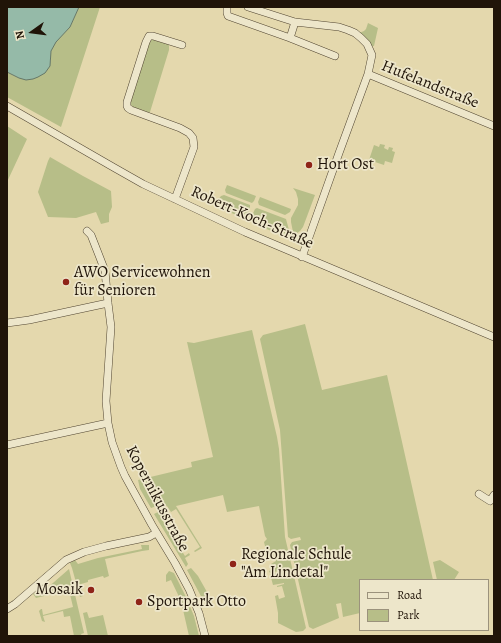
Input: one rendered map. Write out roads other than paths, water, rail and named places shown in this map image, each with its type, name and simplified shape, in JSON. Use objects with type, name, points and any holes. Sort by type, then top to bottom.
[{"type":"street","points":[[227,7],[228,16],[335,56]]},
{"type":"street","name":"Hufelandstraße","points":[[248,7],[295,22],[339,28],[355,33],[367,44],[372,55],[368,74],[494,126]]},
{"type":"street","points":[[290,38],[295,22]]},
{"type":"street","points":[[175,199],[194,146],[192,135],[180,128],[131,110],[127,106],[127,102],[147,38],[151,36],[182,45]]},
{"type":"street","points":[[302,257],[368,74]]},
{"type":"street","name":"Robert-Koch-Straße","points":[[7,106],[143,184],[245,232],[494,338]]},
{"type":"street","name":"Kopernikusstraße","points":[[87,231],[91,235],[105,271],[111,327],[106,401],[108,423],[112,442],[120,467],[189,589],[199,613],[205,636]]},
{"type":"street","points":[[7,323],[30,320],[108,303]]},
{"type":"street","points":[[7,445],[108,423]]},
{"type":"street","points":[[479,494],[490,501],[494,495]]},
{"type":"street","points":[[7,610],[66,560],[84,552],[106,546],[149,538],[156,533]]},
{"type":"place","name":"Hort Ost","points":[[309,165]]},
{"type":"place","name":"AWO Servicewohnen für Senioren","points":[[66,282]]},
{"type":"place","name":"Regionale Schule \"Am Lindetal\"","points":[[233,564]]},
{"type":"place","name":"Mosaik","points":[[91,590]]},
{"type":"place","name":"Sportpark Otto","points":[[139,602]]}]
